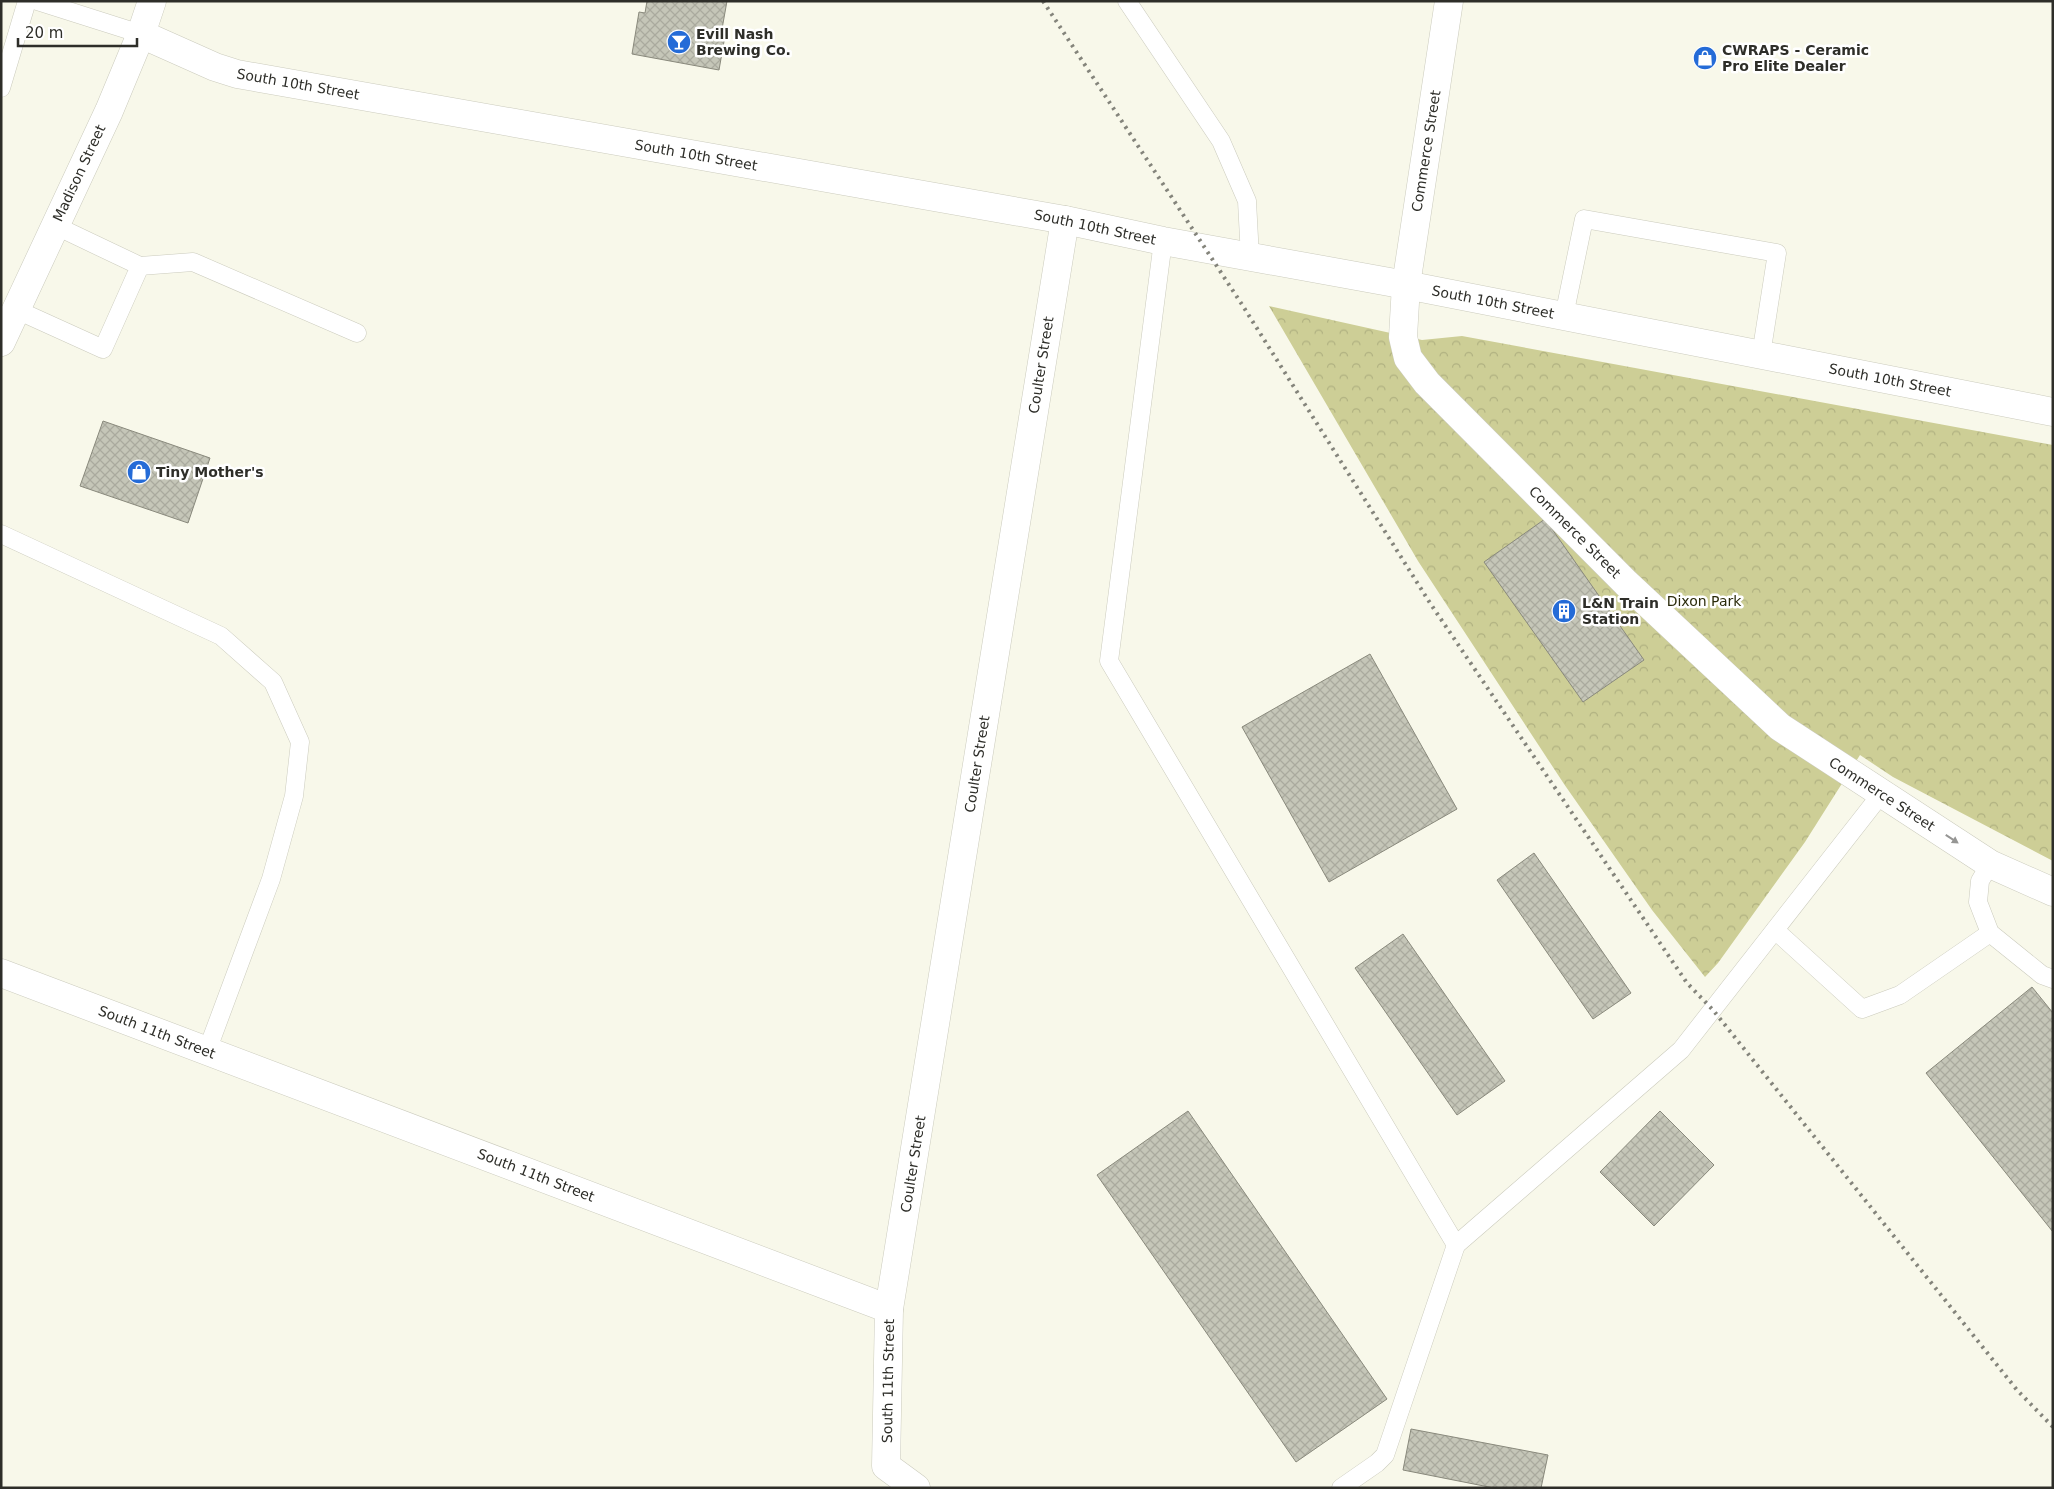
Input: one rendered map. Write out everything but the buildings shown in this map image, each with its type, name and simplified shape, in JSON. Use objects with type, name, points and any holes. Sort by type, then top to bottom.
[{"type":"street","name":"Madison Street","points":[[1,342],[109,110],[141,34],[152,1]]},
{"type":"street","name":"Commerce Street","points":[[1449,1],[1406,285],[1404,337],[1408,358],[1428,383],[1626,583],[1780,727],[1990,864],[2053,892]]},
{"type":"street","name":"South 10th Street","points":[[141,34],[215,67],[237,74],[1065,220],[1163,241],[1406,285],[2053,412]]},
{"type":"street","name":"Coulter Street","points":[[889,1309],[1065,220]]},
{"type":"street","name":"South 11th Street","points":[[1,973],[889,1309],[886,1466],[916,1488]]},
{"type":"lane","points":[[1,88],[27,1]]},
{"type":"lane","points":[[38,1],[141,34]]},
{"type":"lane","points":[[1127,1],[1221,141],[1247,201],[1250,257]]},
{"type":"lane","points":[[1564,316],[1584,219],[1777,254],[1761,355]]},
{"type":"lane","points":[[54,225],[140,266],[193,262],[357,333]]},
{"type":"lane","points":[[1163,241],[1109,661],[1456,1245]]},
{"type":"lane","points":[[17,310],[104,349],[140,266]]},
{"type":"lane","points":[[1,534],[221,636],[273,682],[300,742],[294,796],[271,879],[208,1051]]},
{"type":"lane","points":[[1341,1488],[1378,1463],[1384,1455],[1456,1245],[1681,1050],[1882,793]]},
{"type":"lane","points":[[1990,864],[1980,881],[1978,902],[1990,933],[2047,977],[2053,989]]},
{"type":"lane","points":[[1775,930],[1862,1009],[1900,995],[1990,933]]},
{"type":"green space","name":"Dixon Park","points":[[1269,306],[1422,340],[1462,336],[2053,445],[2053,861],[1893,777],[1860,755],[1805,842],[1718,963],[1705,977],[1652,910],[1564,784],[1418,561]]},
{"type":"railway","points":[[1043,1],[1241,303],[1430,603],[1687,983],[1713,1010],[2017,1390],[2053,1427]]},
{"type":"place","name":"Evill Nash Brewing Co.","points":[[679,42]]},
{"type":"place","name":"CWRAPS - Ceramic Pro Elite Dealer","points":[[1705,58]]},
{"type":"place","name":"Tiny Mother's","points":[[139,472]]},
{"type":"place","name":"L&N Train Station","points":[[1564,611]]}]
